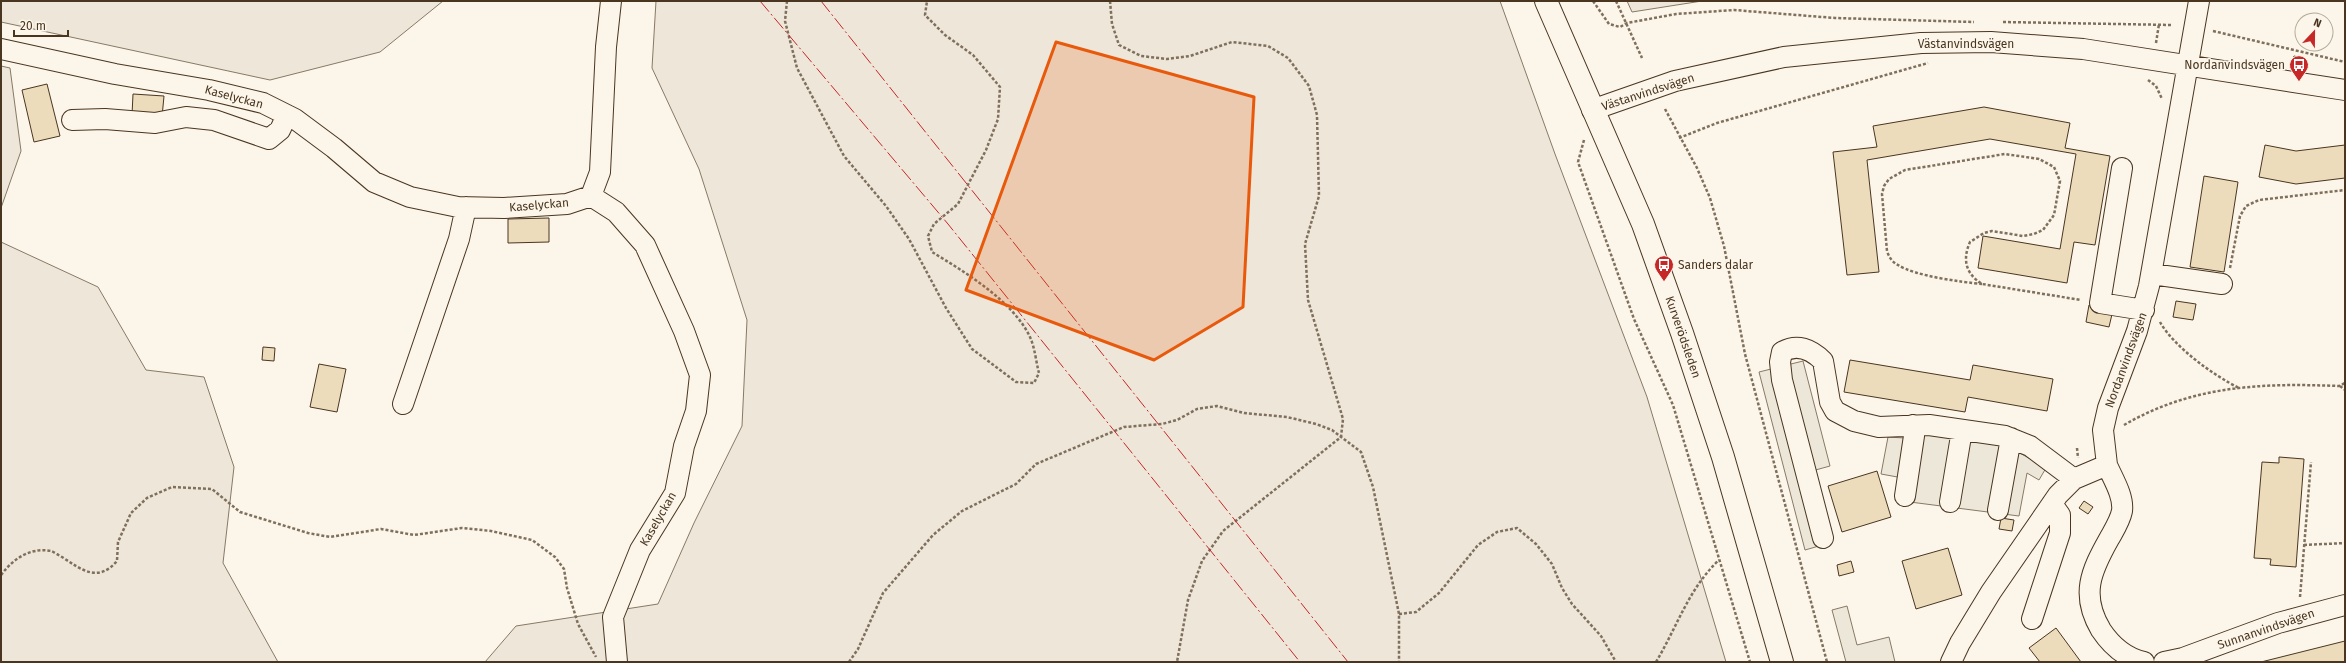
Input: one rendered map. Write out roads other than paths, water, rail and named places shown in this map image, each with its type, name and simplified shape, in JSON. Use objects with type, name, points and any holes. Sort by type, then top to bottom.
[{"type":"main road","name":"Kurverödsleden","points":[[1546,1],[1592,110],[1643,224],[1682,333],[1723,457],[1782,662]]},
{"type":"street","points":[[592,196],[600,172],[605,62],[611,1]]},
{"type":"street","name":"Nordanvindsvägen","points":[[2107,465],[2103,430],[2108,408],[2150,313],[2152,274],[2199,1]]},
{"type":"street","name":"Västanvindsvägen","points":[[1592,110],[1676,81],[1784,57],[1920,43],[1991,42],[2083,50],[2189,64],[2345,90]]},
{"type":"street","name":"Kaselyckan","points":[[1,49],[115,74],[209,90],[262,103],[287,115],[334,148],[374,182],[410,197],[466,207],[567,204],[592,196],[616,212],[645,245],[684,331],[700,375],[696,411],[684,446],[675,493],[640,550],[613,617],[617,662]]},
{"type":"street","points":[[72,120],[105,119],[155,123],[186,118],[207,120],[240,128],[269,139],[280,130],[287,115]]},
{"type":"street","points":[[2122,168],[2100,302],[2150,313]]},
{"type":"street","points":[[403,404],[459,239],[466,207]]},
{"type":"street","points":[[2152,274],[2226,280]]},
{"type":"street","points":[[1823,538],[1782,380],[1780,362],[1782,352],[1788,348],[1798,347],[1808,349],[1823,361],[1830,402],[1835,411],[1845,417],[1879,427],[1898,428],[1913,425],[1962,430],[2011,438],[2030,446],[2074,479]]},
{"type":"street","points":[[1905,496],[1914,436],[1913,425]]},
{"type":"street","points":[[1950,502],[1962,430]]},
{"type":"street","points":[[1998,510],[2011,438]]},
{"type":"street","points":[[1951,662],[1972,623],[2052,504],[2074,479],[2107,465],[2120,496],[2122,513],[2094,568],[2089,595],[2093,614],[2103,632],[2114,646],[2133,660]]},
{"type":"street","points":[[2032,619],[2060,533],[2060,515],[2052,504]]},
{"type":"street","name":"Sunnanvindsvägen","points":[[2177,661],[2278,622],[2345,605]]},
{"type":"place","name":"Nordanvindsvägen","points":[[2299,82]]},
{"type":"place","name":"Sanders dalar","points":[[1664,282]]}]
